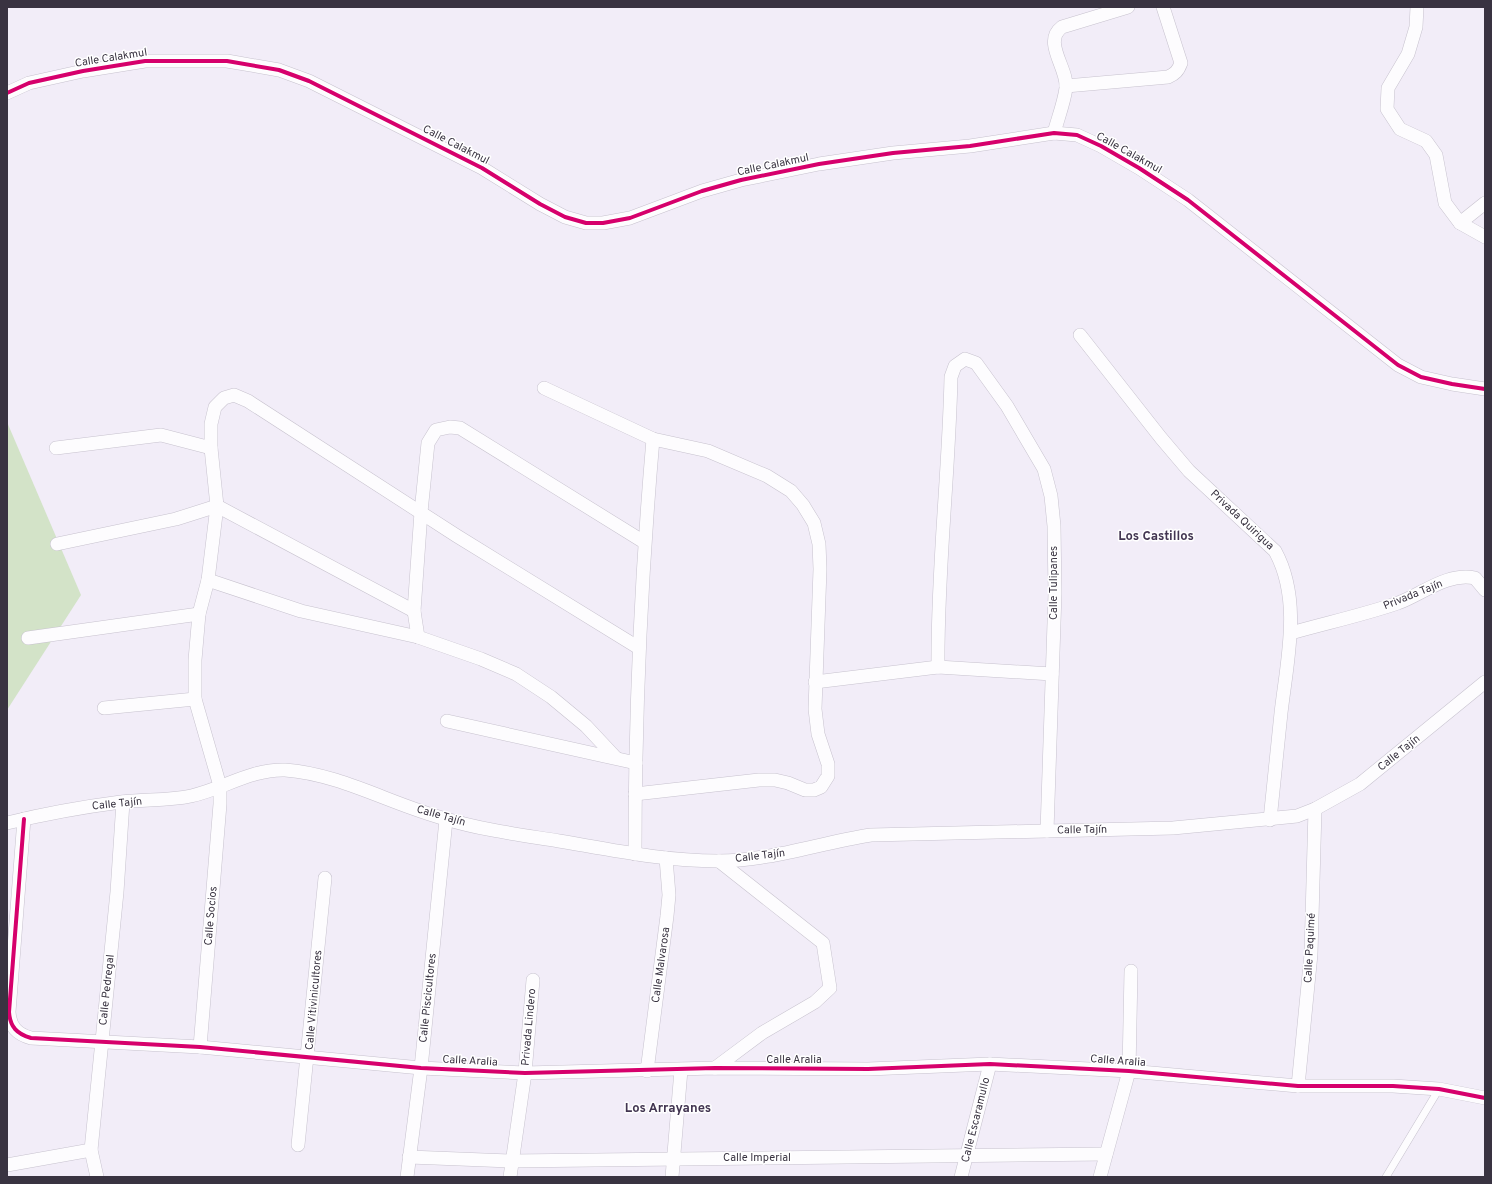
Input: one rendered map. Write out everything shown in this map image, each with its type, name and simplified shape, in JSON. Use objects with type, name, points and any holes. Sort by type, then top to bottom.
[{"type":"street","points":[[1054,133],[1066,86],[1054,41],[1056,32],[1062,27],[1128,7]]},
{"type":"street","points":[[1066,86],[1168,78],[1175,74],[1179,70],[1181,64],[1163,7]]},
{"type":"street","points":[[1417,7],[1416,27],[1408,54],[1388,88],[1387,109],[1400,129],[1426,141],[1436,155],[1445,203],[1460,223],[1485,237]]},
{"type":"street","name":"Calle Calakmul","points":[[7,94],[29,84],[82,71],[145,61],[227,61],[279,70],[309,81],[482,168],[540,204],[565,217],[586,223],[603,223],[630,218],[702,192],[741,180],[819,164],[893,153],[970,146],[1054,133],[1076,135],[1101,146],[1165,184],[1212,218],[1398,365],[1421,377],[1485,389]]},
{"type":"street","points":[[1460,223],[1485,203]]},
{"type":"street","name":"Privada Quirigua","points":[[1080,335],[1161,438],[1189,471],[1275,551],[1282,562],[1288,591],[1291,633],[1270,820]]},
{"type":"street","name":"Calle Tulipanes","points":[[938,667],[939,589],[943,546],[951,377],[955,366],[960,361],[965,359],[972,360],[976,363],[1007,406],[1044,469],[1048,482],[1054,534],[1055,593],[1047,831]]},
{"type":"street","points":[[544,388],[653,439],[708,451],[767,476],[791,491],[803,505],[814,523],[819,544],[820,569],[815,709],[818,734],[828,764],[828,776],[821,787],[814,790],[805,790],[788,783],[759,780],[635,794]]},
{"type":"street","name":"Calle Socios","points":[[200,1047],[220,804],[220,786],[194,699],[195,660],[199,614],[208,580],[217,506],[211,424],[215,406],[224,398],[234,395],[248,401],[421,512]]},
{"type":"street","points":[[418,637],[414,611],[421,512],[428,443],[436,430],[442,428],[460,428],[644,542]]},
{"type":"street","points":[[56,448],[162,435],[212,448]]},
{"type":"street","points":[[635,854],[639,648],[644,542],[653,439]]},
{"type":"street","points":[[57,544],[176,519],[217,506],[414,611]]},
{"type":"street","points":[[421,512],[639,648]]},
{"type":"street","name":"Privada Tajín","points":[[1291,633],[1399,603],[1420,592],[1457,578],[1475,578],[1485,590]]},
{"type":"street","points":[[208,580],[301,611],[418,637],[481,659],[516,674],[552,697],[586,726],[614,757]]},
{"type":"street","points":[[28,638],[199,614]]},
{"type":"street","points":[[815,682],[938,667],[1052,674]]},
{"type":"street","name":"Calle Tajín","points":[[7,823],[74,809],[123,802],[176,799],[194,796],[261,772],[282,770],[303,772],[334,781],[446,820],[635,854],[666,858],[718,861],[772,856],[845,839],[871,835],[1174,828],[1270,820],[1297,816],[1315,809],[1360,784],[1485,682]]},
{"type":"street","points":[[104,708],[194,699]]},
{"type":"street","points":[[446,721],[636,763]]},
{"type":"street","name":"Calle Pedregal","points":[[97,1177],[91,1150],[117,892],[123,802]]},
{"type":"street","name":"Calle Paquimé","points":[[1298,1086],[1311,954],[1315,809]]},
{"type":"street","name":"Calle Aralia","points":[[24,819],[10,1020],[16,1031],[31,1038],[102,1043],[200,1047],[421,1068],[525,1073],[647,1071],[715,1068],[868,1069],[990,1064],[1129,1070],[1298,1086],[1392,1086],[1439,1089],[1485,1098]]},
{"type":"street","name":"Calle Piscicultores","points":[[407,1177],[421,1068],[446,820]]},
{"type":"street","name":"Calle Malvarosa","points":[[647,1071],[668,902],[666,858]]},
{"type":"street","points":[[715,1068],[762,1032],[815,1002],[830,988],[823,943],[718,861]]},
{"type":"street","name":"Calle Vitivinicultores","points":[[298,1145],[325,878]]},
{"type":"street","points":[[1100,1177],[1129,1070],[1131,971]]},
{"type":"street","name":"Privada Lindero","points":[[510,1177],[525,1073],[533,980]]},
{"type":"street","name":"Calle Escaramullo","points":[[961,1177],[968,1156],[990,1064]]},
{"type":"street","points":[[672,1177],[681,1070]]},
{"type":"street","points":[[7,1165],[91,1150]]},
{"type":"street","name":"Calle Imperial","points":[[409,1156],[512,1161],[1106,1154]]},
{"type":"lane","points":[[1386,1177],[1439,1089]]},
{"type":"green space","points":[[7,422],[81,595],[7,710]]},
{"type":"cycle path","points":[[7,93],[29,83],[83,71],[145,61],[227,61],[279,70],[309,81],[482,168],[540,204],[565,217],[586,223],[603,223],[630,218],[702,191],[741,180],[819,164],[893,153],[970,146],[1054,133],[1077,135],[1101,146],[1139,168],[1188,200],[1398,365],[1421,377],[1485,389]]},
{"type":"cycle path","points":[[24,819],[9,1012],[11,1022],[15,1029],[31,1038],[200,1047],[421,1068],[525,1073],[715,1068],[868,1069],[990,1064],[1129,1071],[1298,1086],[1393,1086],[1439,1089],[1485,1098]]},
{"type":"district","name":"Los Castillos","points":[[1156,537]]},
{"type":"district","name":"Los Arrayanes","points":[[668,1109]]}]
